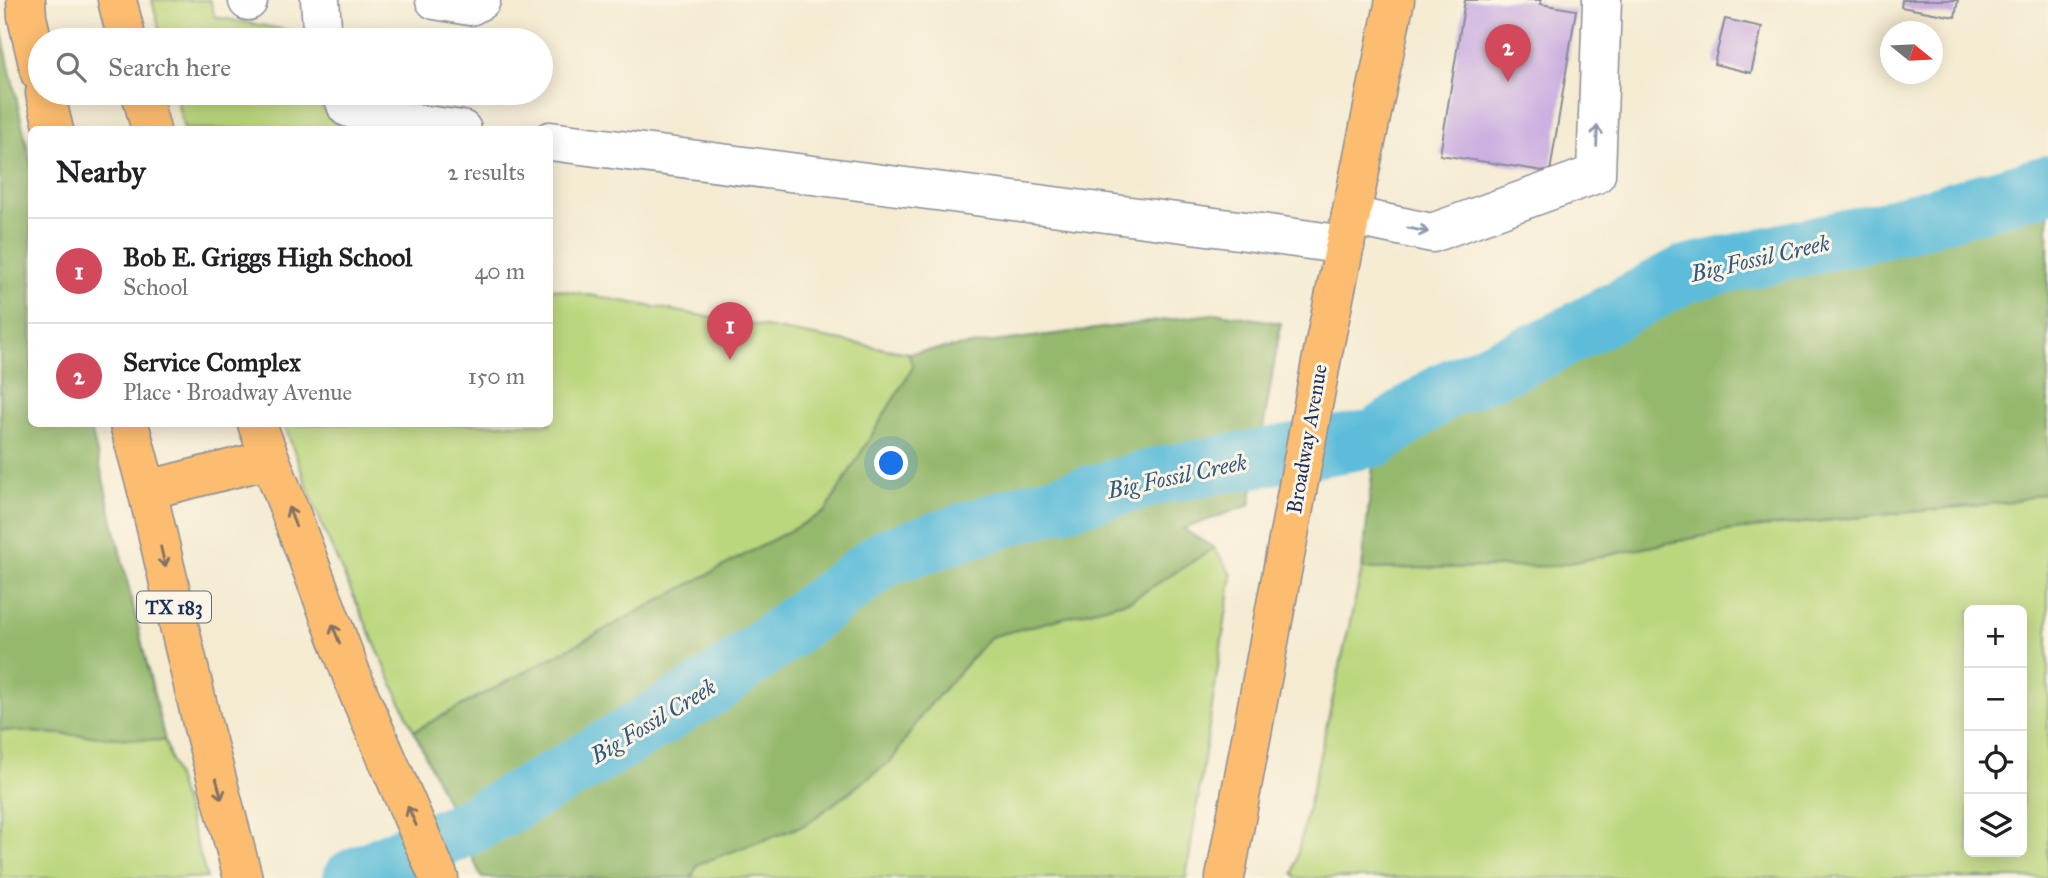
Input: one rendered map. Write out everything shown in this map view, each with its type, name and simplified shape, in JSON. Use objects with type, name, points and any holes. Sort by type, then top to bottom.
[{"type":"main road","points":[[26,0],[30,28]]},
{"type":"main road","points":[[117,0],[124,28]]},
{"type":"main road","name":"Broadway Avenue","points":[[1225,878],[1323,352],[1395,0]]},
{"type":"main road","points":[[48,105],[53,126]]},
{"type":"main road","points":[[144,105],[150,126]]},
{"type":"main road","name":"TX 183","points":[[130,427],[243,878]]},
{"type":"main road","points":[[258,427],[358,692],[439,878]]},
{"type":"main road","points":[[147,490],[270,459]]},
{"type":"lane","points":[[320,0],[322,28]]},
{"type":"lane","points":[[435,0],[470,6],[481,0]]},
{"type":"lane","points":[[553,141],[1192,223],[1432,233],[1596,174],[1602,0]]},
{"type":"lane","points":[[346,105],[376,118],[433,126]]},
{"type":"green space","points":[[152,0],[210,0],[215,17],[276,28],[159,28]]},
{"type":"green space","points":[[0,24],[28,150],[28,427],[91,427],[165,741],[0,730]]},
{"type":"green space","points":[[178,105],[321,105],[339,126],[183,126]]},
{"type":"green space","points":[[2048,184],[2048,492],[2010,502],[1733,530],[1554,566],[1362,569],[1376,438],[1685,274],[1883,230]]},
{"type":"green space","points":[[553,289],[908,353],[913,367],[825,512],[414,731],[322,526],[285,427],[553,427]]},
{"type":"green space","points":[[1220,313],[1281,323],[1250,505],[1183,529],[1214,548],[1131,600],[990,637],[923,713],[892,760],[805,825],[698,864],[691,878],[482,878],[414,731],[825,512],[913,367],[908,353]]},
{"type":"green space","points":[[2048,492],[2048,878],[1296,878],[1293,874],[1362,569],[1554,566],[1733,530],[2010,502]]},
{"type":"green space","points":[[1214,548],[1232,575],[1186,878],[691,878],[698,864],[805,825],[892,760],[923,713],[990,637],[1131,600]]},
{"type":"green space","points":[[0,730],[165,741],[207,878],[0,878]]},
{"type":"building","points":[[1465,0],[1541,0],[1540,4],[1576,10],[1550,172],[1440,155]]},
{"type":"building","points":[[1902,0],[1958,0],[1955,17],[1901,7]]},
{"type":"building","points":[[1725,19],[1762,27],[1751,73],[1714,64]]},
{"type":"waterway","name":"Big Fossil Creek","points":[[352,878],[469,826],[577,767],[714,685],[886,557],[1025,512],[1167,474],[1376,438],[1444,391],[1547,347],[1685,274],[1883,230],[2048,184]]},
{"type":"place","name":"Service Complex","points":[[1508,82]]},
{"type":"place","name":"Bob E. Griggs High School","points":[[730,360]]}]
